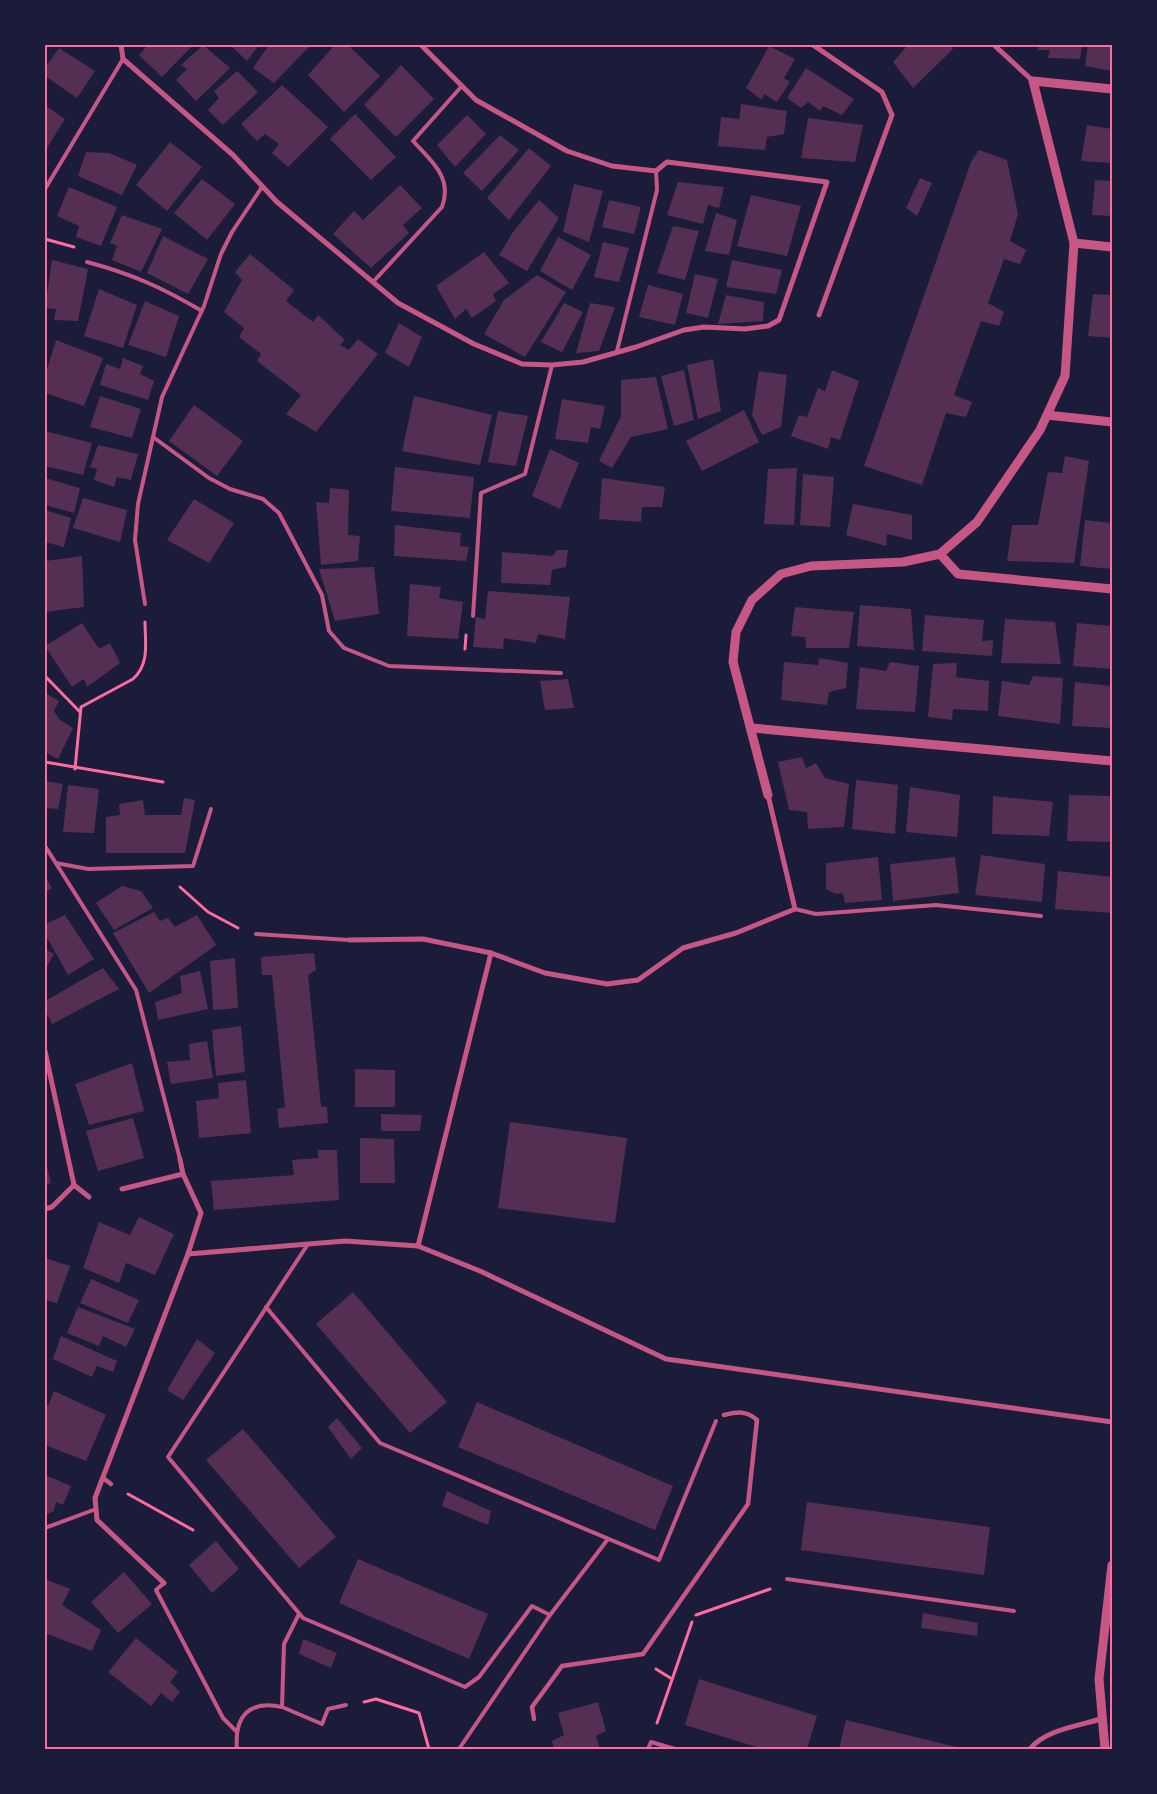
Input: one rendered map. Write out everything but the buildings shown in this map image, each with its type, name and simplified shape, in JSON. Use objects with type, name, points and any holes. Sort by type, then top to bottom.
[{"type":"street","points":[[121,45],[122,59],[233,155],[277,202],[398,303],[474,344],[522,364],[552,365],[583,362],[636,347],[684,330],[704,327],[745,329],[768,326],[779,320],[827,182],[667,162],[656,171],[612,166],[567,151],[476,100],[421,45]]},
{"type":"street","points":[[813,45],[882,92],[892,115],[819,315]]},
{"type":"street","points":[[349,940],[423,938],[491,953],[544,973],[608,984],[638,980],[683,948],[736,933],[795,909],[752,728],[733,662],[736,632],[752,600],[781,574],[811,566],[903,562],[940,554],[977,522],[1040,430],[1065,376],[1074,243],[1032,81],[994,45]]},
{"type":"street","points":[[1032,81],[1112,89]]},
{"type":"street","points":[[1074,243],[1112,247]]},
{"type":"street","points":[[1047,415],[1112,422]]},
{"type":"street","points":[[940,554],[958,574],[1112,589]]},
{"type":"street","points":[[752,728],[1112,761]]},
{"type":"street","points":[[418,1246],[491,953]]},
{"type":"street","points":[[45,1051],[74,1186],[89,1197]]},
{"type":"street","points":[[164,1583],[97,1520],[95,1498],[188,1254],[201,1214],[183,1174],[180,1159]]},
{"type":"street","points":[[122,1189],[183,1174]]},
{"type":"street","points":[[45,1209],[52,1207],[74,1186]]},
{"type":"street","points":[[188,1254],[345,1240],[418,1246],[480,1271],[666,1359],[1112,1422]]},
{"type":"street","points":[[534,1719],[532,1707],[562,1666],[643,1654],[748,1504],[757,1420],[750,1414],[738,1412],[724,1416]]},
{"type":"street","points":[[103,1478],[111,1484]]},
{"type":"street","points":[[1105,1749],[1099,1679],[1112,1565]]},
{"type":"street","points":[[1030,1749],[1037,1741],[1055,1733],[1101,1719]]},
{"type":"lane","points":[[45,189],[122,59]]},
{"type":"lane","points":[[373,282],[442,207],[446,196],[442,174],[412,140],[462,87]]},
{"type":"lane","points":[[618,351],[657,190],[656,171]]},
{"type":"lane","points":[[145,604],[135,540],[138,504],[162,397],[202,311],[221,254],[232,232],[262,187]]},
{"type":"lane","points":[[87,262],[121,271],[164,288],[202,311]]},
{"type":"lane","points":[[472,616],[481,493],[525,474],[552,365]]},
{"type":"lane","points":[[153,437],[209,478],[230,489],[263,499],[279,513],[322,595],[329,630],[344,648],[389,666],[561,673]]},
{"type":"lane","points":[[56,863],[88,869],[193,866],[211,809]]},
{"type":"lane","points":[[45,846],[136,990],[180,1159]]},
{"type":"lane","points":[[795,909],[816,914],[936,905],[1041,916]]},
{"type":"lane","points":[[256,934],[349,940]]},
{"type":"lane","points":[[308,1244],[168,1457],[303,1618],[465,1687],[479,1677],[532,1606],[550,1615]]},
{"type":"lane","points":[[266,1307],[380,1443],[659,1560],[716,1421]]},
{"type":"lane","points":[[45,1528],[96,1509]]},
{"type":"lane","points":[[459,1749],[550,1615],[608,1538]]},
{"type":"lane","points":[[787,1579],[1014,1611]]},
{"type":"lane","points":[[164,1583],[156,1590],[223,1718],[236,1731]]},
{"type":"lane","points":[[282,1707],[284,1644],[299,1614]]},
{"type":"lane","points":[[237,1749],[236,1731],[244,1715],[253,1706],[267,1704],[282,1707],[322,1724],[328,1709],[346,1705]]},
{"type":"lane","points":[[648,1749],[651,1742],[675,1749]]},
{"type":"path","points":[[75,769],[81,707],[133,679],[140,672],[146,652],[145,604]]},
{"type":"path","points":[[45,676],[81,712]]},
{"type":"path","points":[[45,762],[75,769],[163,782]]},
{"type":"path","points":[[160,867],[208,912],[233,927],[256,934]]},
{"type":"path","points":[[111,1484],[193,1530]]},
{"type":"path","points":[[651,1742],[695,1616],[778,1586],[787,1579]]},
{"type":"path","points":[[651,1665],[672,1679]]},
{"type":"path","points":[[376,1699],[419,1713],[429,1749]]}]
